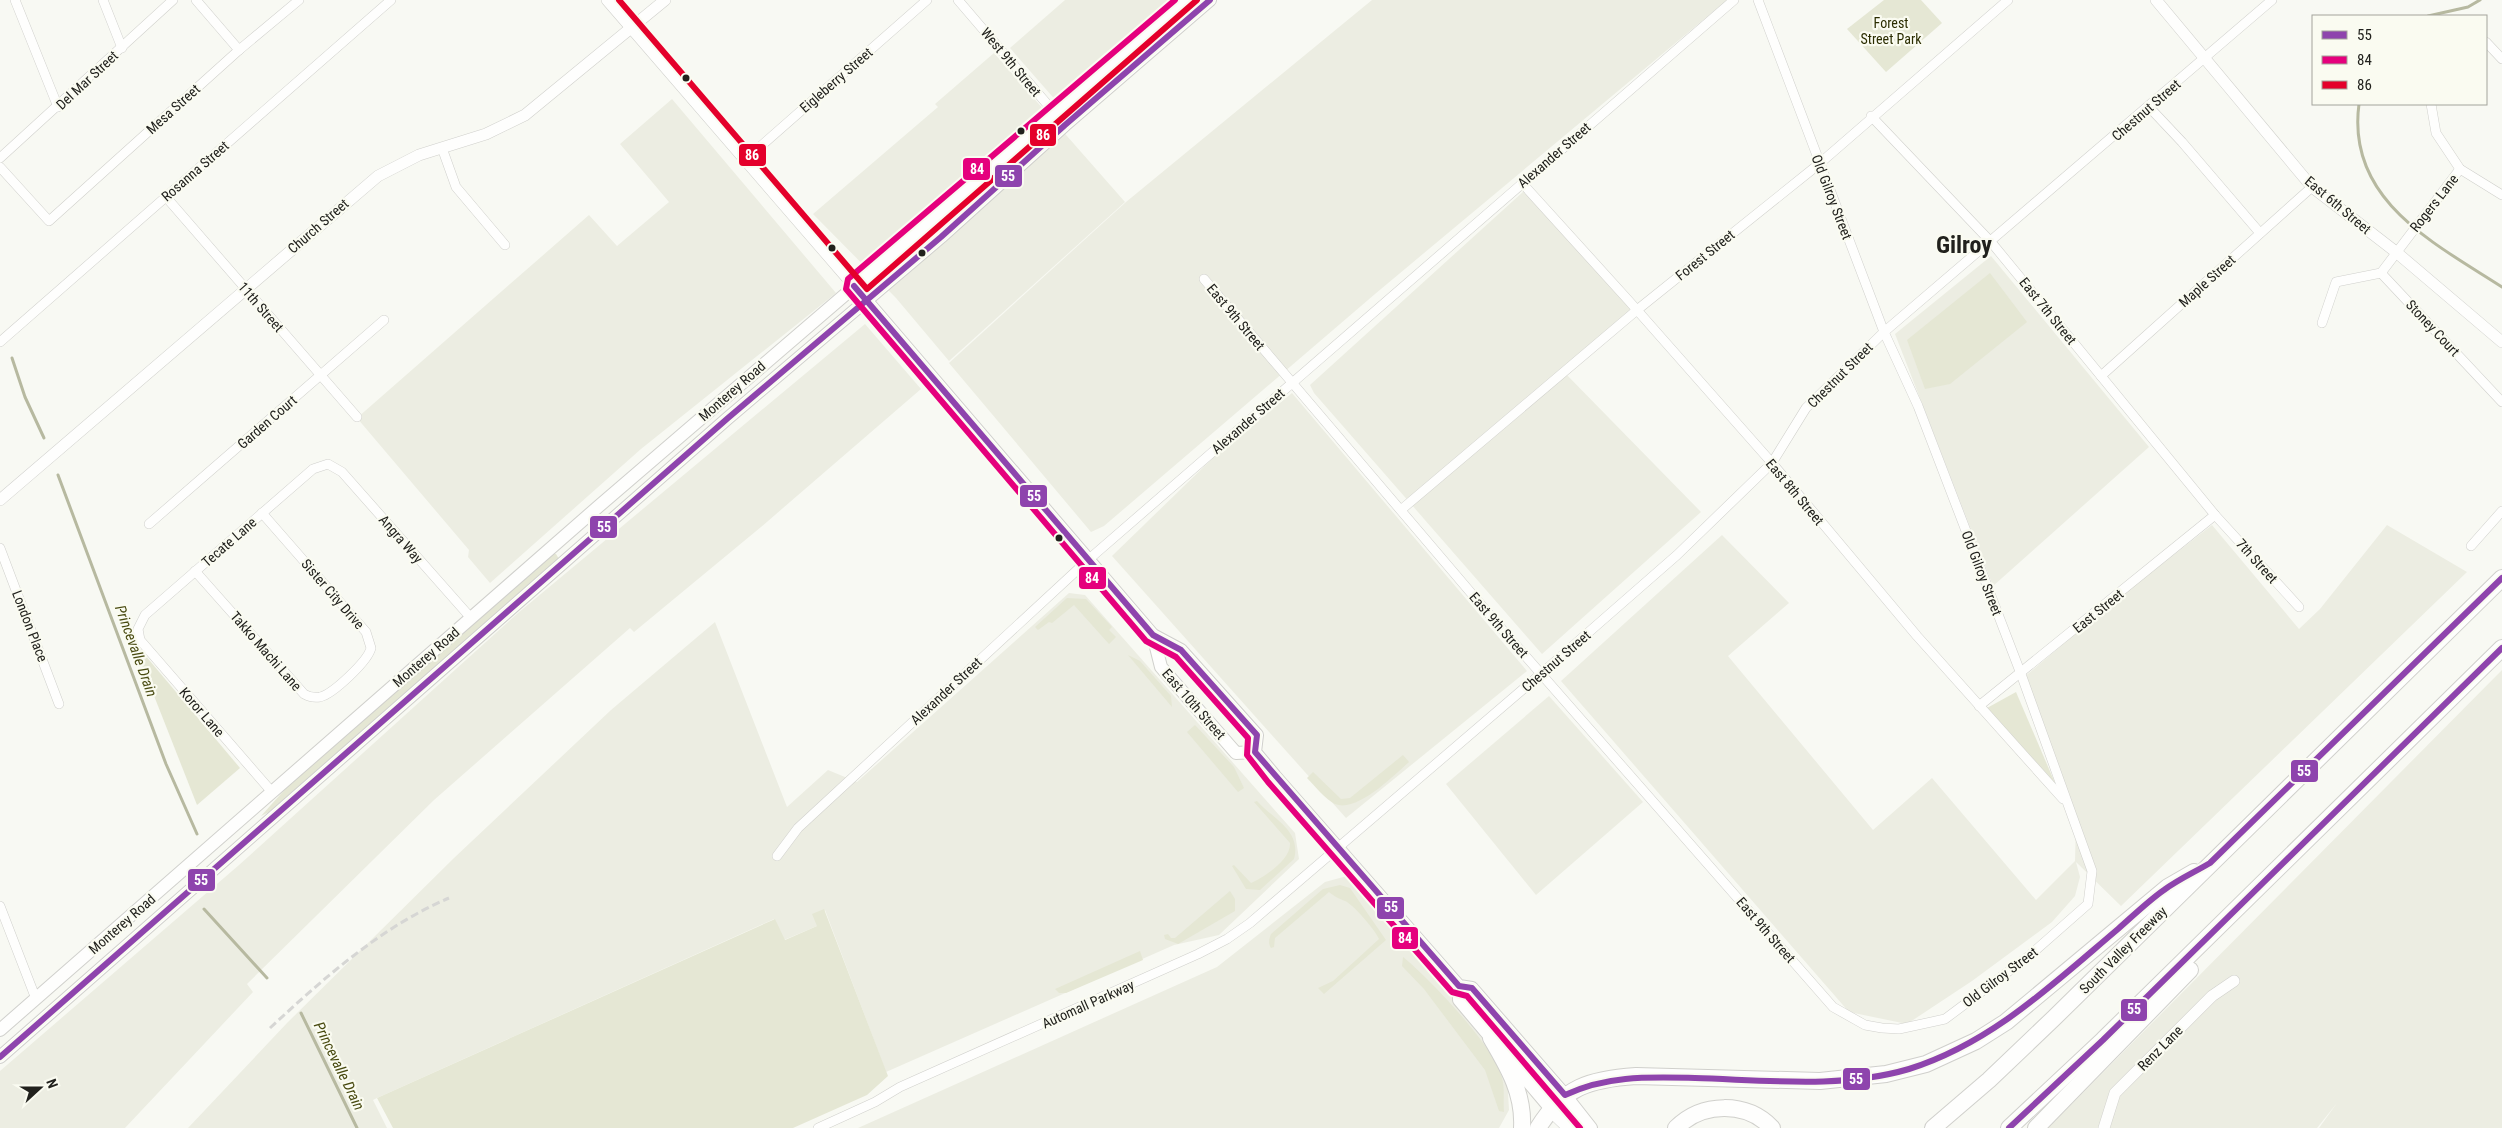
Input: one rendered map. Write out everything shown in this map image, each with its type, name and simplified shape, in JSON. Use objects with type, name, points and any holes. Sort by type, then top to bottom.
[{"type":"highway","name":"South Valley Freeway","points":[[1933,1128],[1989,1080],[2054,1018],[2502,578]]},
{"type":"highway","points":[[2009,1128],[2071,1072],[2502,648]]},
{"type":"highway","points":[[2036,1128],[2140,1022],[2358,790]]},
{"type":"highway","points":[[1538,1128],[1551,1109],[1565,1095],[1588,1084],[1620,1077],[1827,1080],[1886,1074],[1926,1064],[1976,1041],[1999,1027],[2168,887],[2210,863]]},
{"type":"highway","points":[[1491,1038],[1511,1072],[1518,1091],[1522,1110],[1522,1128]]},
{"type":"highway","points":[[1676,1128],[1690,1117],[1704,1111],[1722,1108],[1739,1110],[1755,1115],[1772,1128]]},
{"type":"highway","points":[[1551,1109],[1571,1128]]},
{"type":"main road","name":"Monterey Road","points":[[0,1030],[470,618],[1188,0]]},
{"type":"main road","name":"Monterey Road","points":[[0,1057],[714,431],[942,237],[1064,125],[1210,0]]},
{"type":"main road","name":"East 10th Street","points":[[854,286],[1153,635],[1181,650],[1256,735],[1255,752],[1236,753],[1161,667],[1153,635]]},
{"type":"main road","points":[[1255,752],[1459,986],[1472,988],[1565,1095],[1590,1128]]},
{"type":"main road","points":[[1459,986],[1459,1000],[1551,1109]]},
{"type":"street","points":[[15,0],[58,107]]},
{"type":"street","points":[[103,0],[122,48]]},
{"type":"street","name":"Del Mar Street","points":[[0,158],[173,0]]},
{"type":"street","points":[[196,0],[239,50]]},
{"type":"street","name":"Mesa Street","points":[[0,167],[49,221],[239,50],[299,0]]},
{"type":"street","name":"Rosanna Street","points":[[0,342],[391,0]]},
{"type":"street","points":[[607,0],[854,286]]},
{"type":"street","name":"Church Street","points":[[0,500],[378,176],[419,155],[486,134],[525,115],[558,90],[665,0]]},
{"type":"street","name":"Eigleberry Street","points":[[745,160],[927,0]]},
{"type":"street","name":"West 9th Street","points":[[958,0],[1064,125]]},
{"type":"street","name":"Alexander Street","points":[[777,856],[798,828],[1088,560],[1734,0]]},
{"type":"street","name":"Old Gilroy Street","points":[[1758,0],[1884,332],[1918,406],[2021,674],[2092,870],[2088,904],[2029,956],[1945,1019],[1899,1029],[1865,1025]]},
{"type":"street","name":"Forest Street","points":[[1402,509],[1637,310],[1819,164],[1871,116],[2008,0]]},
{"type":"street","name":"East 6th Street","points":[[2156,0],[2312,186],[2396,252],[2502,342]]},
{"type":"street","name":"Chestnut Street","points":[[1338,847],[1677,555],[1772,463],[1806,408],[1884,332],[2272,0]]},
{"type":"street","points":[[2487,43],[2502,59]]},
{"type":"street","points":[[2431,105],[2436,133],[2460,169]]},
{"type":"street","points":[[2149,107],[2209,172],[2260,234]]},
{"type":"street","name":"East 7th Street","points":[[1871,116],[1991,242],[2215,515]]},
{"type":"street","points":[[442,148],[456,187],[505,245]]},
{"type":"street","name":"Rogers Lane","points":[[2396,252],[2460,169],[2502,195]]},
{"type":"street","name":"East 8th Street","points":[[1522,183],[1772,463],[1917,636],[2066,802]]},
{"type":"street","name":"Maple Street","points":[[2101,376],[2312,186]]},
{"type":"street","name":"11th Street","points":[[166,197],[357,417]]},
{"type":"street","points":[[2322,323],[2336,282],[2381,273],[2396,252]]},
{"type":"street","name":"Stoney Court","points":[[2381,273],[2502,402]]},
{"type":"street","name":"East 9th Street","points":[[1204,279],[1402,509],[1500,627],[1834,1007],[1865,1025]]},
{"type":"street","name":"Garden Court","points":[[149,524],[384,320]]},
{"type":"street","name":"Angra Way","points":[[328,464],[342,472],[470,618]]},
{"type":"street","name":"Tecate Lane","points":[[138,629],[145,615],[262,513],[313,469],[328,464]]},
{"type":"street","points":[[2471,546],[2502,511]]},
{"type":"street","name":"Sister City Drive","points":[[262,513],[369,637],[371,648],[367,659],[345,678]]},
{"type":"street","name":"East Street","points":[[1979,706],[2021,674],[2215,515]]},
{"type":"street","name":"7th Street","points":[[2215,515],[2299,607]]},
{"type":"street","name":"London Place","points":[[0,548],[60,704]]},
{"type":"street","name":"Takko Machi Lane","points":[[196,571],[304,694],[314,698],[324,696],[345,678]]},
{"type":"street","name":"Koror Lane","points":[[138,629],[144,645],[272,792]]},
{"type":"street","name":"Automall Parkway","points":[[818,1128],[875,1102],[900,1087],[1213,947],[1250,923],[1338,847]]},
{"type":"street","points":[[0,906],[36,998]]},
{"type":"street","name":"Renz Lane","points":[[2104,1128],[2115,1093],[2212,996],[2234,980]]},
{"type":"shaded area","points":[[1065,0],[1179,0],[1058,103],[1010,48]]},
{"type":"shaded area","points":[[1372,0],[1727,0],[1375,294],[1104,526],[1091,532],[949,363],[1126,202]]},
{"type":"shaded area","points":[[994,53],[1125,202],[949,361],[896,298],[813,214],[938,107],[935,104]]},
{"type":"shaded area","points":[[672,99],[836,293],[641,449],[490,583],[468,557],[469,550],[357,418],[589,215],[617,246],[669,202],[620,144]]},
{"type":"shaded area","points":[[1524,191],[1631,309],[1564,372],[1701,512],[1542,654],[1314,393],[1310,385]]},
{"type":"shaded area","points":[[1991,256],[2149,447],[1993,586],[1895,334]]},
{"type":"shaded area","points":[[865,324],[921,389],[761,527],[634,632],[630,628],[434,800],[247,984],[253,992],[125,1128],[0,1128],[0,1071],[239,865],[518,613]]},
{"type":"shaded area","points":[[1292,393],[1527,671],[1346,818],[1112,556],[1217,454]]},
{"type":"shaded area","points":[[2212,525],[2299,629],[2320,609],[2387,525],[2467,572],[2121,906],[2076,862],[2080,877],[2075,896],[2052,922],[1972,981],[1907,1024],[1849,1012],[1561,681],[1722,535],[1789,603],[1728,656],[1873,830],[1932,778],[2036,900],[2075,861],[2076,823],[2023,678],[2107,607]]},
{"type":"shaded area","points":[[1069,593],[1085,595],[1295,833],[1299,859],[1219,935],[1174,945],[886,1072],[825,910],[817,926],[784,940],[774,919],[373,1100],[387,1128],[188,1128],[287,1023],[454,858],[611,710],[715,622],[787,807],[828,770],[857,782]]},
{"type":"shaded area","points":[[2502,670],[2502,1128],[2319,1128],[2337,1103],[2317,1128],[2048,1128]]},
{"type":"shaded area","points":[[1549,696],[1643,802],[1536,895],[1446,784]]},
{"type":"shaded area","points":[[1347,876],[1453,996],[1507,1075],[1509,1110],[1499,1128],[858,1128],[1217,967],[1325,882]]},
{"type":"green space","name":"Forest Street Park","points":[[1884,0],[1921,0],[1942,23],[1886,72],[1847,29]]},
{"type":"green space","points":[[1990,273],[2027,322],[1950,384],[1925,389],[1907,340]]},
{"type":"green space","points":[[553,554],[556,554],[559,559],[269,812],[261,816],[288,786]]},
{"type":"green space","points":[[1067,598],[1086,599],[1112,627],[1109,630],[1116,637],[1109,644],[1074,605],[1052,623],[1049,622],[1038,630],[1035,627]]},
{"type":"green space","points":[[139,648],[240,768],[197,805],[136,650]]},
{"type":"green space","points":[[1128,655],[1140,661],[1171,696],[1172,707]]},
{"type":"green space","points":[[2016,692],[2055,783],[1987,708]]},
{"type":"green space","points":[[1195,725],[1234,767],[1244,788],[1238,792],[1187,732]]},
{"type":"green space","points":[[1403,755],[1409,762],[1374,792],[1354,803],[1344,805],[1331,802],[1307,778],[1313,772],[1341,799],[1350,798]]},
{"type":"green space","points":[[1257,801],[1290,833],[1295,849],[1294,859],[1260,890],[1246,889],[1232,866],[1234,865],[1251,883],[1263,877],[1282,862],[1290,843],[1254,802]]},
{"type":"green space","points":[[1340,885],[1350,888],[1386,940],[1324,994],[1318,988],[1333,981],[1379,939],[1374,930],[1349,903],[1329,892],[1275,938],[1274,947],[1271,948],[1269,940],[1271,934],[1323,889]]},
{"type":"green space","points":[[1230,891],[1235,899],[1235,911],[1178,944],[1165,939],[1164,935],[1168,934],[1171,938],[1175,938]]},
{"type":"green space","points":[[824,909],[888,1076],[867,1095],[793,1128],[393,1128],[377,1098],[775,919],[785,940],[817,926],[812,914]]},
{"type":"green space","points":[[1140,951],[1143,960],[1066,993],[1059,993],[1055,989]]},
{"type":"green space","points":[[1403,957],[1444,996],[1487,1049],[1497,1065],[1502,1078],[1504,1112],[1499,1111],[1485,1070],[1424,989],[1402,966]]},
{"type":"waterway","points":[[2432,15],[2468,7],[2480,0]]},
{"type":"waterway","points":[[2359,105],[2359,138],[2366,167],[2381,192],[2400,215],[2423,235],[2502,287]]},
{"type":"waterway","name":"Princevalle Drain","points":[[12,358],[25,397],[44,438]]},
{"type":"waterway","name":"Princevalle Drain","points":[[58,475],[166,764],[197,834]]},
{"type":"waterway","name":"Princevalle Drain","points":[[204,909],[267,978]]},
{"type":"waterway","name":"Princevalle Drain","points":[[301,1013],[357,1128]]},
{"type":"railway","points":[[270,1028],[354,955],[400,924],[449,898]]},
{"type":"transit line","name":"86","points":[[619,0],[867,289],[1197,0]]},
{"type":"transit line","name":"84","points":[[1175,0],[848,279],[846,289],[1146,641],[1176,657],[1248,738],[1247,755],[1268,782],[1452,992],[1467,996],[1580,1128]]},
{"type":"transit line","name":"55","points":[[0,1057],[728,418],[941,237],[1065,125],[1210,0]]},
{"type":"transit line","name":"55","points":[[854,286],[1153,635],[1181,650],[1257,735],[1255,752],[1459,986],[1472,988],[1565,1095],[1597,1084],[1645,1078],[1803,1082],[1857,1079],[1909,1069],[1939,1058],[1968,1044],[1995,1028],[2046,990],[2158,894],[2175,882],[2210,863],[2502,578]]},
{"type":"transit line","name":"55","points":[[2009,1128],[2103,1040],[2502,648]]},
{"type":"district","name":"Gilroy","points":[[1964,245]]}]
